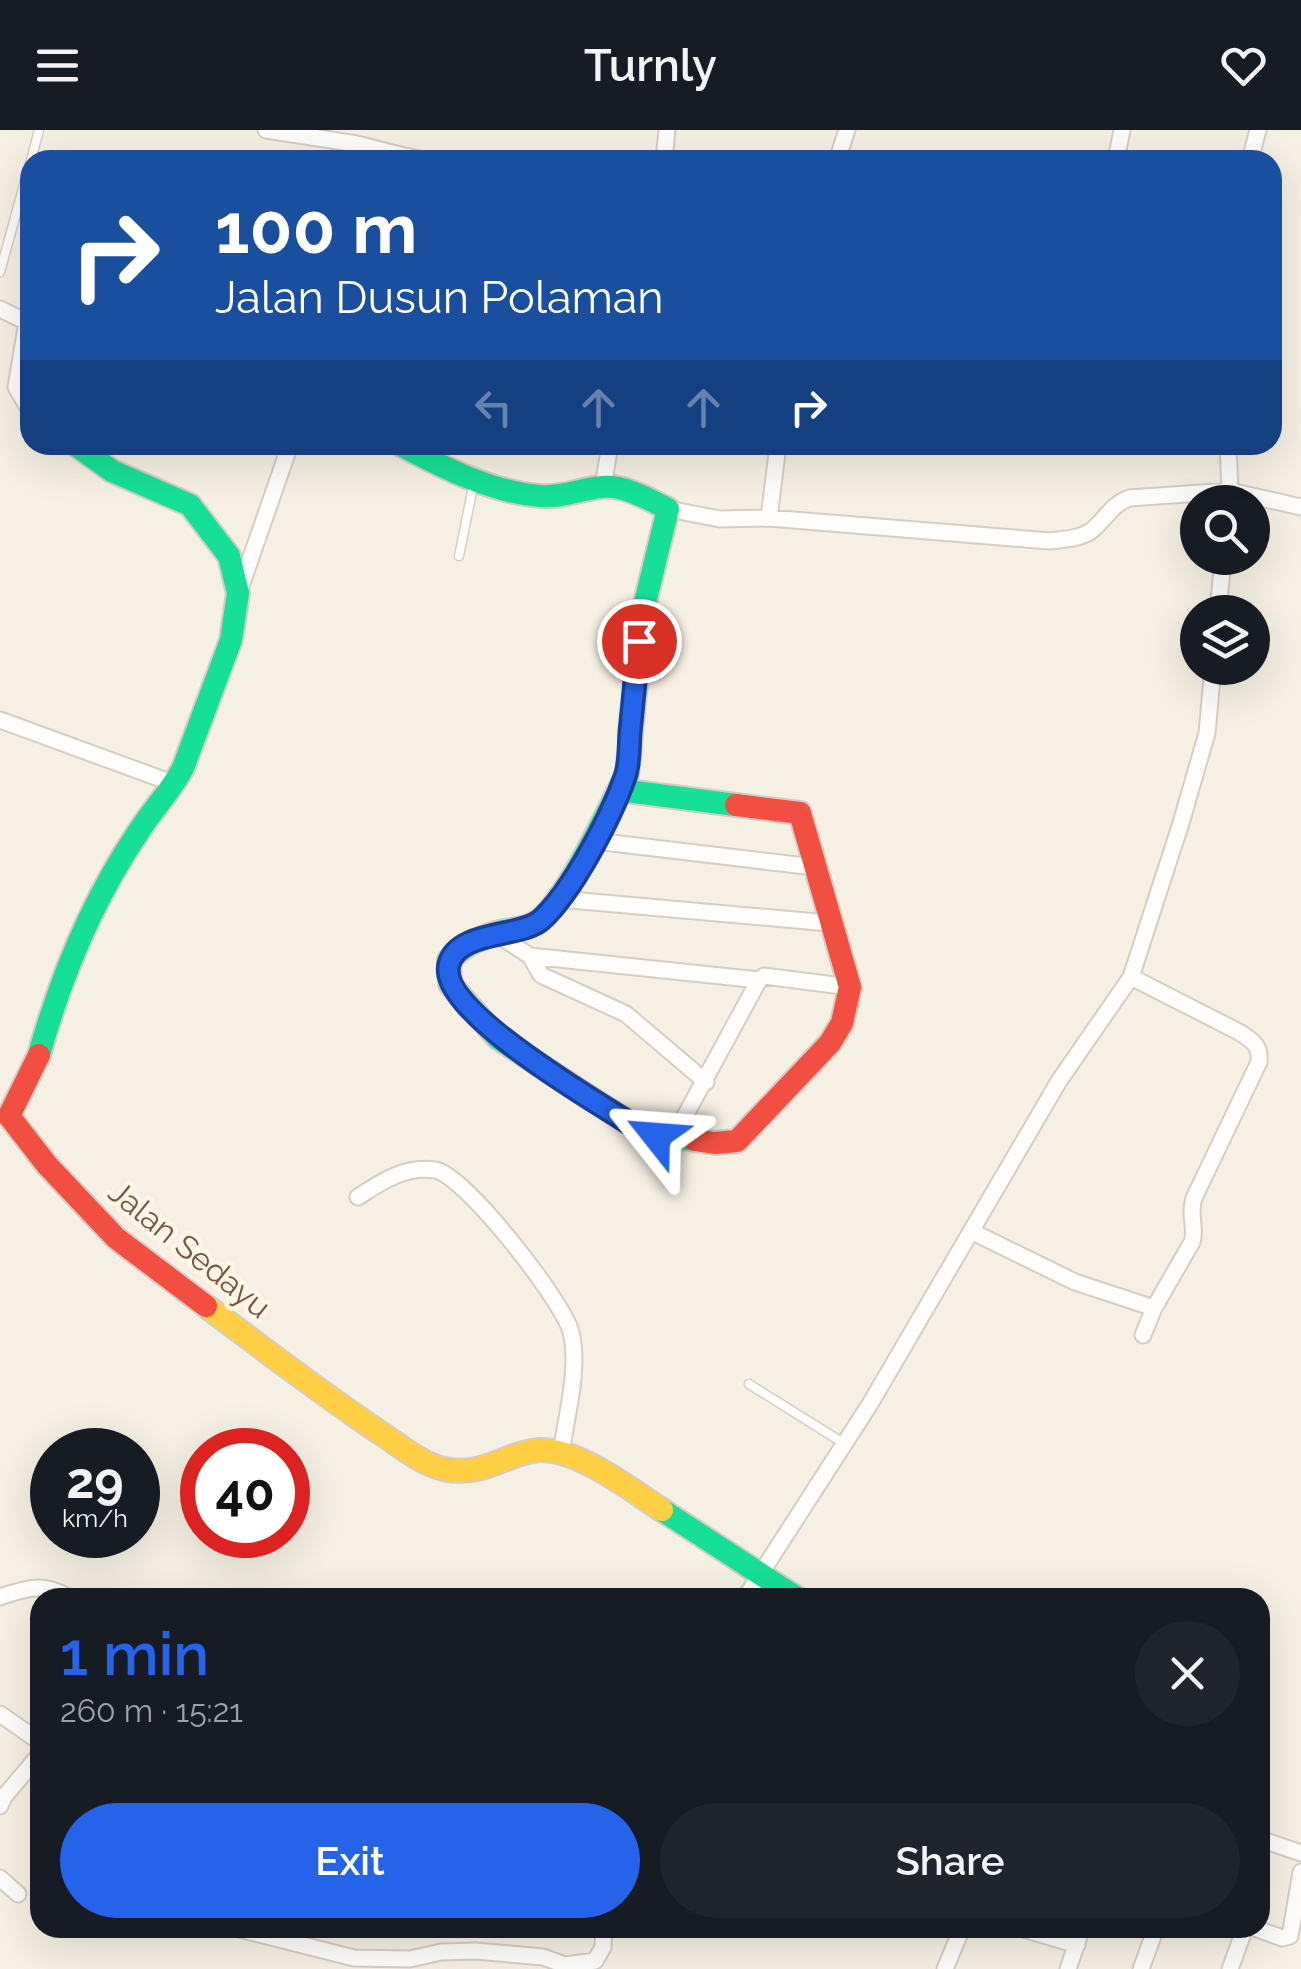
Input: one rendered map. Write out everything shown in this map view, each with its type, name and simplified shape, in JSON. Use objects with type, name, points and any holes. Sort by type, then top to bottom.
[{"type":"street","points":[[266,130],[375,150]]},
{"type":"street","points":[[20,365],[16,386],[20,393]]},
{"type":"street","name":"Jalan Sedayu","points":[[90,455],[112,471],[190,504],[230,556],[238,592],[232,640],[175,784],[139,830],[90,915],[53,1005],[39,1057],[4,1112],[46,1164],[116,1238],[339,1406],[426,1463],[446,1470],[477,1471],[539,1450],[561,1454],[598,1469],[782,1588]]},
{"type":"street","points":[[238,592],[286,455]]},
{"type":"street","points":[[423,455],[516,492],[558,498],[603,486],[632,492],[668,509],[720,519],[769,518],[1050,541],[1077,537],[1091,530],[1118,502],[1128,498],[1180,497]]},
{"type":"street","points":[[603,486],[608,455]]},
{"type":"street","points":[[769,518],[777,455]]},
{"type":"street","points":[[1228,455],[1229,485]]},
{"type":"street","points":[[1270,503],[1301,507]]},
{"type":"street","points":[[619,790],[795,810],[803,818],[850,987],[842,1023],[830,1043],[737,1140],[714,1143],[644,1132],[498,1038],[456,993],[447,974],[449,960],[457,951],[494,933],[536,924],[559,899],[595,840],[619,790],[627,774],[642,611],[668,509]]},
{"type":"street","points":[[752,1588],[973,1232],[1059,1081],[1130,977],[1182,823],[1207,732],[1211,685]]},
{"type":"street","points":[[0,720],[175,784]]},
{"type":"street","points":[[595,840],[814,867]]},
{"type":"street","points":[[559,899],[829,922]]},
{"type":"street","points":[[494,933],[530,956],[760,980]]},
{"type":"street","points":[[530,956],[541,975],[626,1014],[706,1082]]},
{"type":"street","points":[[674,1136],[764,976],[850,987]]},
{"type":"street","points":[[1130,977],[1239,1032],[1257,1045],[1260,1053],[1260,1062],[1194,1198],[1190,1216],[1192,1242],[1143,1334]]},
{"type":"street","points":[[358,1197],[386,1179],[416,1169],[439,1170],[457,1182],[526,1260],[558,1303],[570,1330],[573,1356],[561,1454]]},
{"type":"street","points":[[973,1232],[1075,1282],[1154,1308]]},
{"type":"street","points":[[0,1597],[30,1589]]},
{"type":"street","points":[[0,1714],[30,1735]]},
{"type":"street","points":[[0,1806],[30,1766]]},
{"type":"street","points":[[1270,1842],[1301,1853]]},
{"type":"street","points":[[1270,1934],[1290,1936],[1301,1872]]},
{"type":"street","points":[[0,1878],[18,1894]]},
{"type":"street","points":[[275,1938],[382,1961],[476,1951],[543,1957],[565,1965],[595,1960],[603,1938]]},
{"type":"street","points":[[945,1969],[958,1938]]},
{"type":"street","points":[[1054,1938],[1077,1945]]},
{"type":"street","points":[[1068,1969],[1079,1938]]},
{"type":"street","points":[[1141,1969],[1152,1938]]},
{"type":"street","points":[[1230,1969],[1241,1938]]},
{"type":"lane","points":[[0,272],[20,199]]},
{"type":"lane","points":[[459,556],[475,478]]},
{"type":"lane","points":[[749,1384],[844,1444]]},
{"type":"traffic: fast","points":[[39,1055],[57,996],[93,911],[122,857],[183,768],[231,640],[238,593],[229,556],[190,505],[112,471],[90,455]]},
{"type":"traffic: fast","points":[[421,455],[486,484],[522,494],[564,495],[611,487],[636,493],[668,509],[643,611],[627,775],[619,790],[736,805]]},
{"type":"traffic: fast","points":[[619,790],[582,862],[546,914],[532,925],[489,935],[461,950],[449,960],[450,984],[498,1038],[643,1132],[695,1140]]},
{"type":"traffic: fast","points":[[662,1510],[782,1588]]},
{"type":"traffic: slow","points":[[206,1306],[339,1405],[428,1463],[444,1469],[471,1470],[528,1452],[555,1451],[588,1463],[662,1510]]},
{"type":"traffic: jam","points":[[695,1140],[737,1141],[830,1043],[842,1023],[850,987],[800,813],[736,805]]},
{"type":"traffic: jam","points":[[39,1055],[9,1116],[47,1165],[116,1238],[206,1306]]},
{"type":"route","points":[[639,641],[627,774],[583,861],[559,899],[536,924],[494,933],[457,951],[449,960],[447,974],[456,993],[498,1038],[656,1136]]}]
